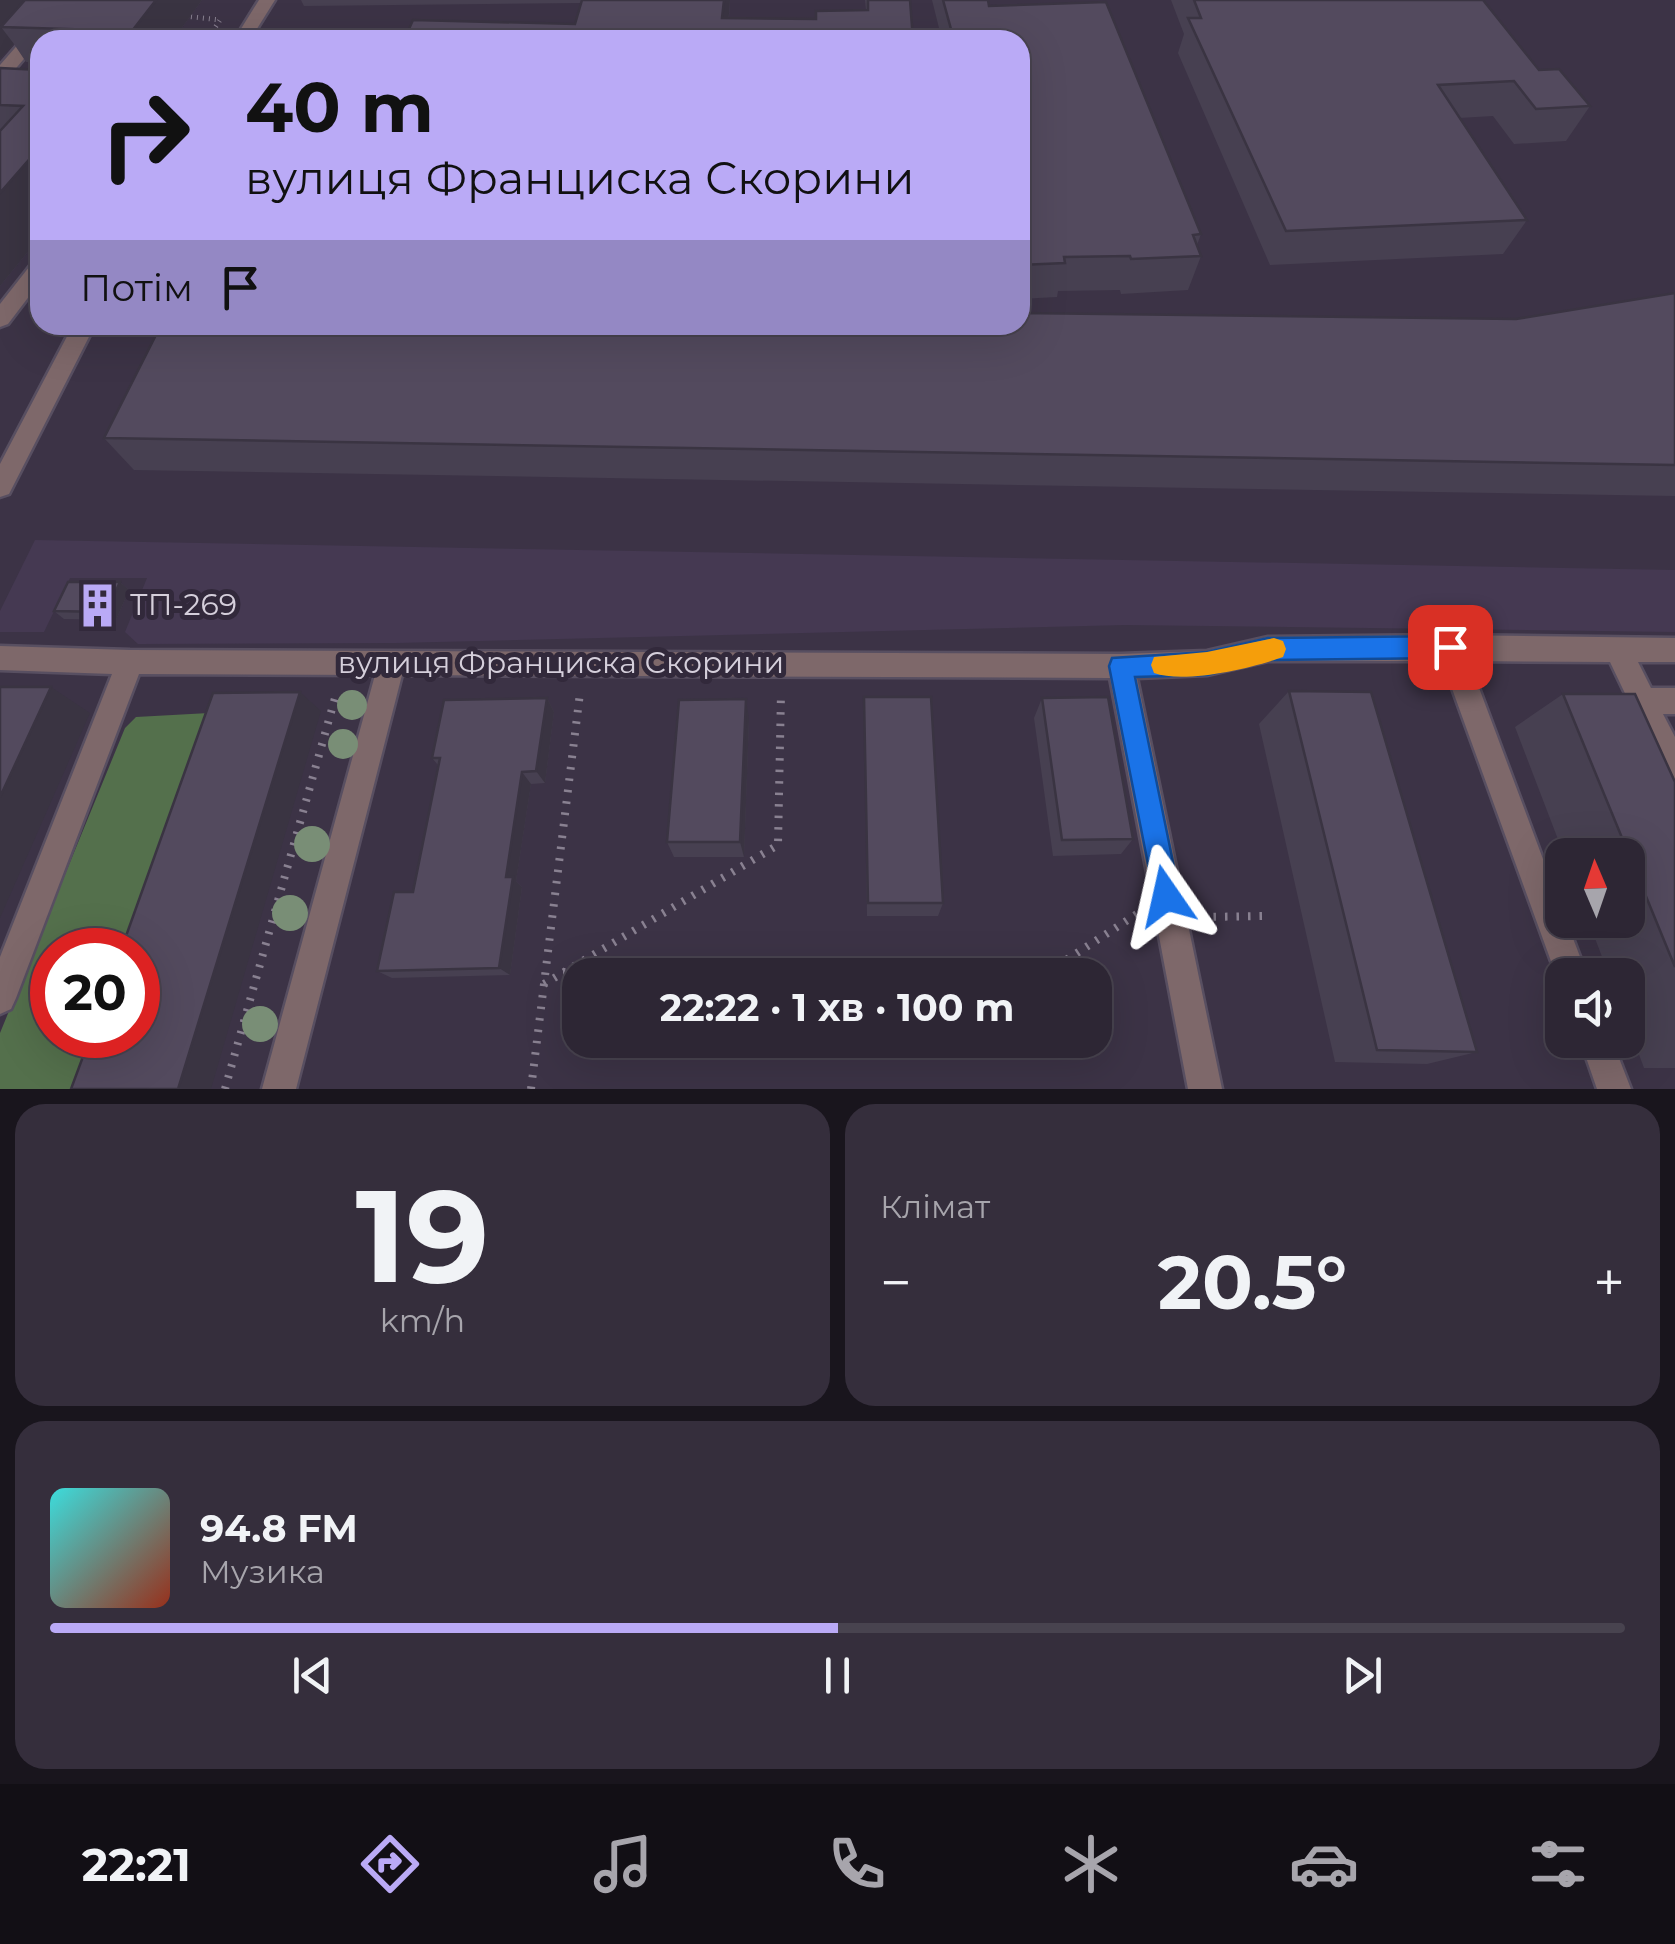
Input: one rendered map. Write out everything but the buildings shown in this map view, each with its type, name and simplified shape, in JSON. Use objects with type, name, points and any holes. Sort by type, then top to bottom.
[{"type":"street","points":[[40,30],[66,0]]},
{"type":"street","points":[[248,30],[267,0]]},
{"type":"street","points":[[0,76],[30,41]]},
{"type":"street","points":[[0,319],[30,280]]},
{"type":"street","points":[[0,487],[79,335]]},
{"type":"street","points":[[1450,647],[1566,958]]},
{"type":"street","name":"вулиця Франциска Скорини","points":[[0,658],[130,662],[1121,666],[1207,664],[1268,649],[1675,650]]},
{"type":"street","points":[[1618,650],[1675,768]]},
{"type":"street","points":[[0,998],[130,662]]},
{"type":"street","points":[[279,1089],[392,662]]},
{"type":"street","points":[[1121,666],[1205,1089]]},
{"type":"street","points":[[1642,701],[1675,701]]},
{"type":"street","points":[[1603,1058],[1614,1089]]},
{"type":"path","points":[[182,16],[220,20],[214,30]]},
{"type":"path","points":[[225,1089],[340,682]]},
{"type":"path","points":[[587,958],[778,845],[781,691]]},
{"type":"path","points":[[531,1089],[578,707]]},
{"type":"path","points":[[1072,958],[1169,907],[1266,916]]},
{"type":"path","points":[[544,984],[562,973]]},
{"type":"shaded area","points":[[35,540],[1675,570],[1675,632],[1125,625],[396,643],[138,644],[125,632],[147,578],[70,578],[44,632],[0,632],[0,611]]},
{"type":"green space","points":[[209,713],[144,928],[43,928],[125,728],[136,717]]},
{"type":"green space","points":[[30,960],[30,1058],[98,1058],[87,1089],[0,1089],[0,1033]]},
{"type":"slow traffic","points":[[1163,665],[1207,664],[1274,649]]},
{"type":"place","name":"ТП-269","points":[[97,605]]},
{"type":"route","points":[[1166,896],[1121,666],[1207,664],[1268,649],[1450,647]]}]
